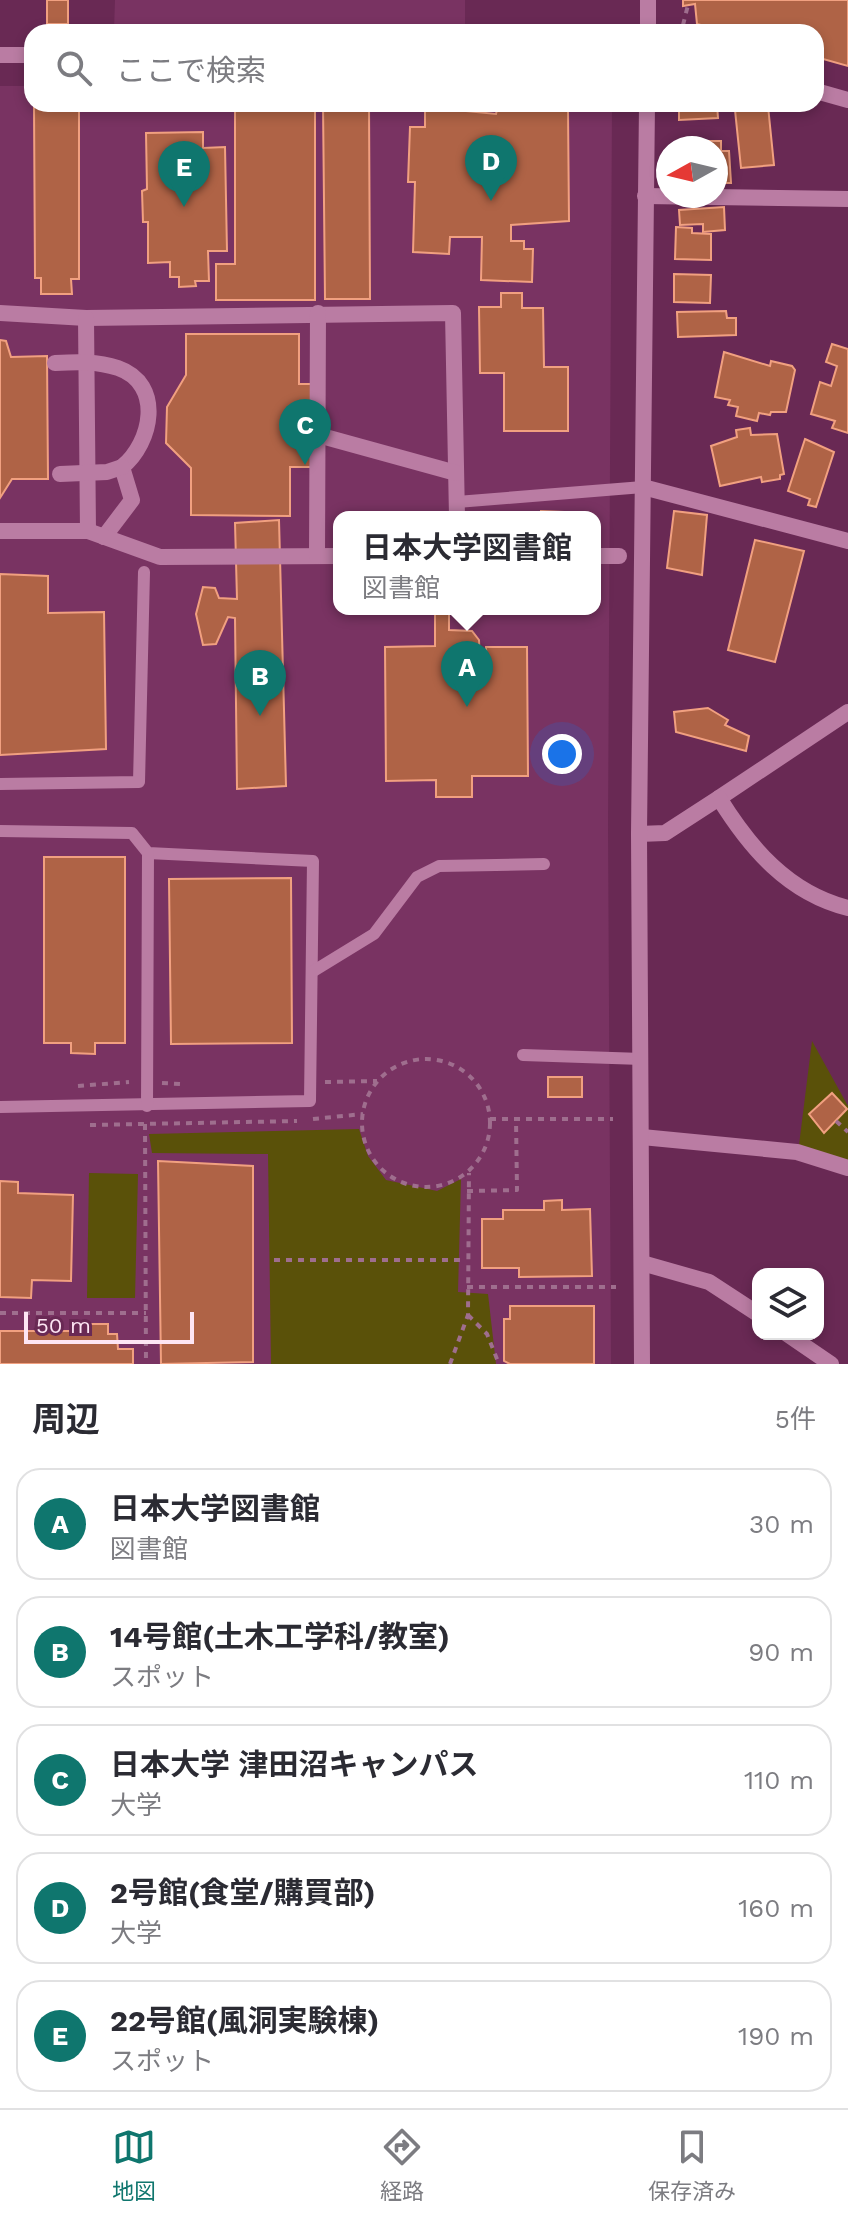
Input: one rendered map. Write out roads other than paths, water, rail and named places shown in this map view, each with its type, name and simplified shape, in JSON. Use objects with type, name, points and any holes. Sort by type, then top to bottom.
[{"type":"street","points":[[648,0],[648,24]]},
{"type":"street","points":[[0,55],[24,55]]},
{"type":"street","points":[[824,93],[848,100]]},
{"type":"street","points":[[642,1364],[639,834],[647,112]]},
{"type":"street","points":[[645,196],[848,199]]},
{"type":"street","points":[[0,313],[86,318],[453,313],[457,509]]},
{"type":"street","points":[[317,556],[318,313]]},
{"type":"street","points":[[86,318],[84,362],[96,534]]},
{"type":"street","points":[[55,363],[84,362],[121,369],[142,390],[148,403],[146,435],[141,448],[122,467],[107,472],[60,474]]},
{"type":"street","points":[[318,435],[456,473]]},
{"type":"street","points":[[96,534],[132,500],[122,467]]},
{"type":"street","points":[[643,487],[848,541]]},
{"type":"street","points":[[0,531],[96,534],[160,557],[333,556]]},
{"type":"street","points":[[601,556],[619,556]]},
{"type":"street","points":[[639,834],[665,833],[848,712]]},
{"type":"street","points":[[719,798],[746,842],[776,868],[801,888],[848,908]]},
{"type":"street","points":[[642,1137],[797,1152],[848,1168]]},
{"type":"street","points":[[642,1263],[709,1282],[752,1310]]},
{"type":"street","points":[[796,1340],[831,1364]]},
{"type":"lane","points":[[457,509],[643,487]]},
{"type":"lane","points":[[0,784],[139,782],[144,572]]},
{"type":"lane","points":[[0,831],[132,833],[148,853],[147,1106]]},
{"type":"lane","points":[[0,1107],[310,1101],[313,861],[148,853]]},
{"type":"lane","points":[[312,972],[374,934],[417,877],[439,866],[544,864]]},
{"type":"lane","points":[[523,1055],[642,1059]]},
{"type":"place","name":"2号館(食堂/購買部)","points":[[491,201]]},
{"type":"place","name":"22号館(風洞実験棟)","points":[[184,207]]},
{"type":"place","name":"日本大学 津田沼キャンパス","points":[[305,465]]},
{"type":"place","name":"日本大学図書館","points":[[467,707]]},
{"type":"place","name":"14号館(土木工学科/教室)","points":[[260,716]]}]
